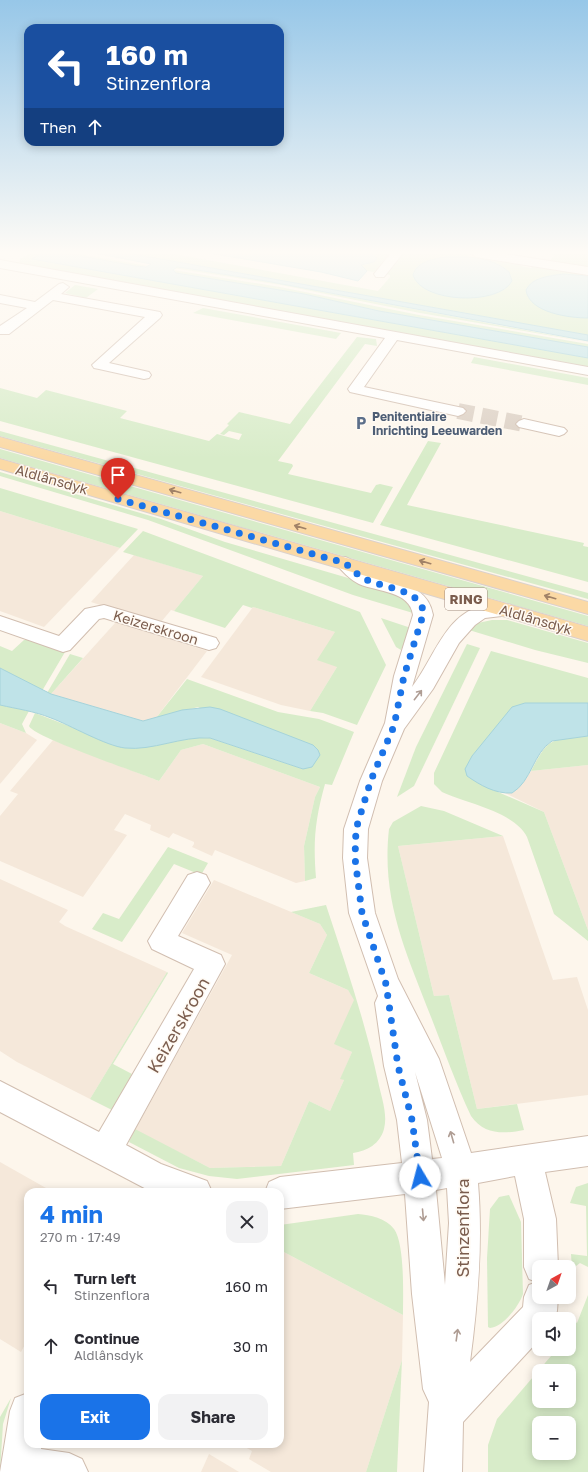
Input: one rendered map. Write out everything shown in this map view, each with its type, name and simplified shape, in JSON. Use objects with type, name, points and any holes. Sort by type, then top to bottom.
[{"type":"main road","name":"Aldlânsdyk","points":[[0,442],[588,608]]},
{"type":"main road","name":"Aldlânsdyk","points":[[0,464],[588,634]]},
{"type":"street","points":[[0,330],[4,331],[16,322]]},
{"type":"street","points":[[144,375],[99,365],[148,322]]},
{"type":"street","points":[[315,322],[588,371]]},
{"type":"street","points":[[393,336],[355,390],[458,411]]},
{"type":"street","points":[[524,424],[559,431]]},
{"type":"street","name":"Stinzenflora","points":[[345,563],[366,580],[412,596],[419,601],[423,608],[423,615],[404,676],[394,726],[371,780],[356,829],[355,858],[362,913],[386,984],[425,1059],[446,1119],[461,1170],[465,1223],[461,1305],[445,1415],[443,1472]]},
{"type":"street","name":"Stinzenflora","points":[[394,726],[426,684],[457,630],[481,612],[504,610]]},
{"type":"street","name":"Keizerskroon","points":[[0,623],[63,645],[92,614],[104,611],[209,643]]},
{"type":"street","name":"Keizerskroon","points":[[105,1152],[212,964],[161,941],[197,883]]},
{"type":"street","name":"Stinzenflora","points":[[386,984],[398,1066],[412,1120],[420,1177],[429,1294],[445,1415]]},
{"type":"street","points":[[0,1096],[105,1152],[146,1184],[175,1188]]},
{"type":"street","points":[[284,1193],[420,1177],[527,1159],[588,1151]]},
{"type":"street","points":[[527,1159],[540,1219],[540,1260]]},
{"type":"street","points":[[445,1415],[535,1319],[540,1311],[540,1304]]},
{"type":"street","points":[[24,1440],[20,1468],[69,1472]]},
{"type":"shaded area","points":[[0,511],[120,548],[44,627],[0,611]]},
{"type":"shaded area","points":[[134,555],[203,576],[174,611],[171,610],[158,624],[91,602]]},
{"type":"shaded area","points":[[253,607],[335,632],[337,667],[310,711],[281,705],[201,677]]},
{"type":"shaded area","points":[[116,622],[207,651],[156,718],[143,721],[51,694]]},
{"type":"shaded area","points":[[0,723],[26,733],[37,740],[0,784]]},
{"type":"shaded area","points":[[53,740],[159,781],[181,750],[203,744],[320,787],[315,797],[304,846],[305,881],[296,883],[215,850],[212,856],[192,847],[194,842],[173,833],[169,838],[150,830],[151,825],[125,814],[114,830],[127,835],[83,897],[0,861],[0,816],[18,794],[10,791]]},
{"type":"shaded area","points":[[588,765],[588,930],[544,812],[505,793],[512,793],[526,779],[531,771]]},
{"type":"shaded area","points":[[503,836],[553,980],[577,977],[588,1010],[588,1095],[477,1109],[449,995],[434,996],[398,846]]},
{"type":"shaded area","points":[[0,879],[68,910],[59,922],[65,926],[167,972],[90,1099],[17,1062],[0,1051]]},
{"type":"shaded area","points":[[214,880],[320,924],[327,935],[309,973],[348,990],[355,1000],[335,1044],[352,1052],[341,1078],[344,1080],[330,1111],[309,1101],[281,1166],[210,1168],[135,1130],[232,955],[182,933]]},
{"type":"shaded area","points":[[0,1162],[46,1188],[24,1188],[24,1346],[21,1352],[0,1339]]},
{"type":"shaded area","points":[[284,1252],[403,1315],[402,1360],[366,1472],[271,1472],[249,1459],[252,1451],[247,1448],[284,1448]]},
{"type":"shaded area","points":[[209,1454],[239,1472],[201,1472]]},
{"type":"green space","points":[[241,322],[279,322],[341,333],[336,339]]},
{"type":"green space","points":[[338,322],[384,322],[588,358],[588,367]]},
{"type":"green space","points":[[441,322],[458,322],[588,344],[588,347]]},
{"type":"green space","points":[[470,322],[481,322],[588,342]]},
{"type":"green space","points":[[513,322],[588,322],[588,335]]},
{"type":"green space","points":[[357,337],[376,339],[377,346],[365,344],[278,461],[292,464],[293,466],[288,474],[371,493],[376,485],[380,484],[393,487],[373,523],[0,421],[0,388],[37,398],[46,390],[127,411],[120,418],[209,441],[217,434],[239,440],[242,434],[229,431],[224,435],[220,434],[229,425],[227,424],[239,412],[290,424]]},
{"type":"green space","points":[[474,357],[588,378],[588,385],[471,363]]},
{"type":"green space","points":[[0,431],[588,593],[588,599],[0,436]]},
{"type":"green space","points":[[428,441],[441,443],[407,505],[584,543],[583,546],[588,547],[588,582],[380,525]]},
{"type":"green space","points":[[0,449],[588,616],[588,626],[0,458]]},
{"type":"green space","points":[[0,472],[161,519],[225,542],[379,587],[408,600],[413,613],[353,595],[148,520],[0,476]]},
{"type":"green space","points":[[0,488],[138,529],[120,548],[0,511]]},
{"type":"green space","points":[[143,531],[360,612],[386,665],[357,725],[323,713],[310,711],[337,667],[317,660],[335,632],[243,605],[225,628],[174,611],[203,576],[123,552]]},
{"type":"green space","points":[[381,618],[411,628],[401,650],[396,647]]},
{"type":"green space","points":[[492,620],[507,620],[588,643],[588,663],[535,650],[469,630],[478,623]]},
{"type":"green space","points":[[24,640],[31,640],[65,652],[42,691],[0,668],[0,646],[12,651]]},
{"type":"green space","points":[[467,644],[480,648],[414,786],[397,797],[416,747]]},
{"type":"green space","points":[[491,651],[588,678],[588,703],[525,703],[472,756],[498,792],[544,812],[588,930],[588,941],[554,914],[527,837],[521,828],[512,821],[489,809],[442,792],[434,784],[434,773]]},
{"type":"green space","points":[[70,654],[83,658],[51,694],[47,693]]},
{"type":"green space","points":[[187,679],[278,712],[319,719],[354,732],[332,785],[325,784],[317,820],[315,853],[316,878],[305,881],[304,846],[315,797],[320,787],[203,744],[181,750],[159,781],[88,755],[48,738],[29,726],[35,713],[126,748],[148,746],[196,737],[210,738],[303,769],[198,707],[156,718]]},
{"type":"green space","points":[[0,705],[29,711],[22,724],[26,733],[0,723]]},
{"type":"green space","points":[[588,736],[588,765],[531,771],[547,745],[558,740]]},
{"type":"green space","points":[[421,806],[444,811],[503,836],[398,846],[434,996],[449,995],[477,1109],[517,1104],[524,1130],[495,1132],[482,1127],[471,1116],[450,1067],[405,948],[392,903],[387,855],[389,829],[393,822]]},
{"type":"green space","points":[[168,847],[208,863],[201,875],[174,864],[122,942],[92,929],[103,913],[119,919]]},
{"type":"green space","points":[[326,905],[361,1014],[385,1111],[384,1129],[376,1143],[363,1151],[353,1153],[354,1165],[237,1179],[209,1176],[179,1168],[129,1142],[135,1129],[210,1168],[281,1166],[309,1101],[330,1111],[344,1080],[340,1079],[352,1052],[334,1044],[354,1000],[348,990],[309,973],[327,935],[320,924],[291,912]]},
{"type":"green space","points":[[167,972],[168,973],[113,1064],[132,1074],[112,1110],[90,1099]]},
{"type":"green space","points":[[588,1183],[588,1267],[580,1263],[576,1266],[576,1260],[571,1260],[571,1254],[587,1256],[586,1206],[570,1203],[576,1187]]},
{"type":"green space","points":[[509,1195],[521,1222],[523,1294],[510,1315],[500,1324],[490,1328],[488,1327],[487,1258],[490,1209],[499,1197]]},
{"type":"green space","points":[[358,1214],[373,1216],[391,1225],[398,1236],[402,1258],[403,1315],[284,1252],[284,1224]]},
{"type":"green space","points":[[588,1295],[588,1472],[488,1472],[488,1445],[497,1419],[532,1378],[532,1408],[576,1408],[576,1364],[544,1364],[551,1356],[576,1356],[576,1322],[577,1323]]},
{"type":"green space","points":[[402,1360],[397,1472],[366,1472]]},
{"type":"green space","points":[[11,1398],[3,1424],[0,1472],[0,1417]]},
{"type":"water","points":[[384,322],[441,322],[588,347],[588,358]]},
{"type":"water","points":[[484,322],[513,322],[588,335],[588,341]]},
{"type":"water","points":[[0,668],[51,694],[143,721],[182,710],[210,707],[220,709],[313,745],[318,750],[320,755],[312,767],[303,769],[210,738],[188,739],[136,748],[117,746],[45,716],[0,705]]},
{"type":"water","points":[[525,703],[588,703],[588,736],[552,741],[541,752],[524,782],[512,793],[500,792],[482,786],[467,776],[465,769],[472,756],[512,707]]},
{"type":"tunnel","points":[[458,411],[524,424]]},
{"type":"place","name":"Penitentiaire Inrichting Leeuwarden","points":[[361,423]]},
{"type":"route","points":[[118,499],[345,563],[366,580],[403,592],[416,598],[423,608],[424,612],[404,676],[394,726],[371,780],[356,829],[355,858],[362,913],[386,984],[398,1066],[412,1120],[420,1177]]}]
